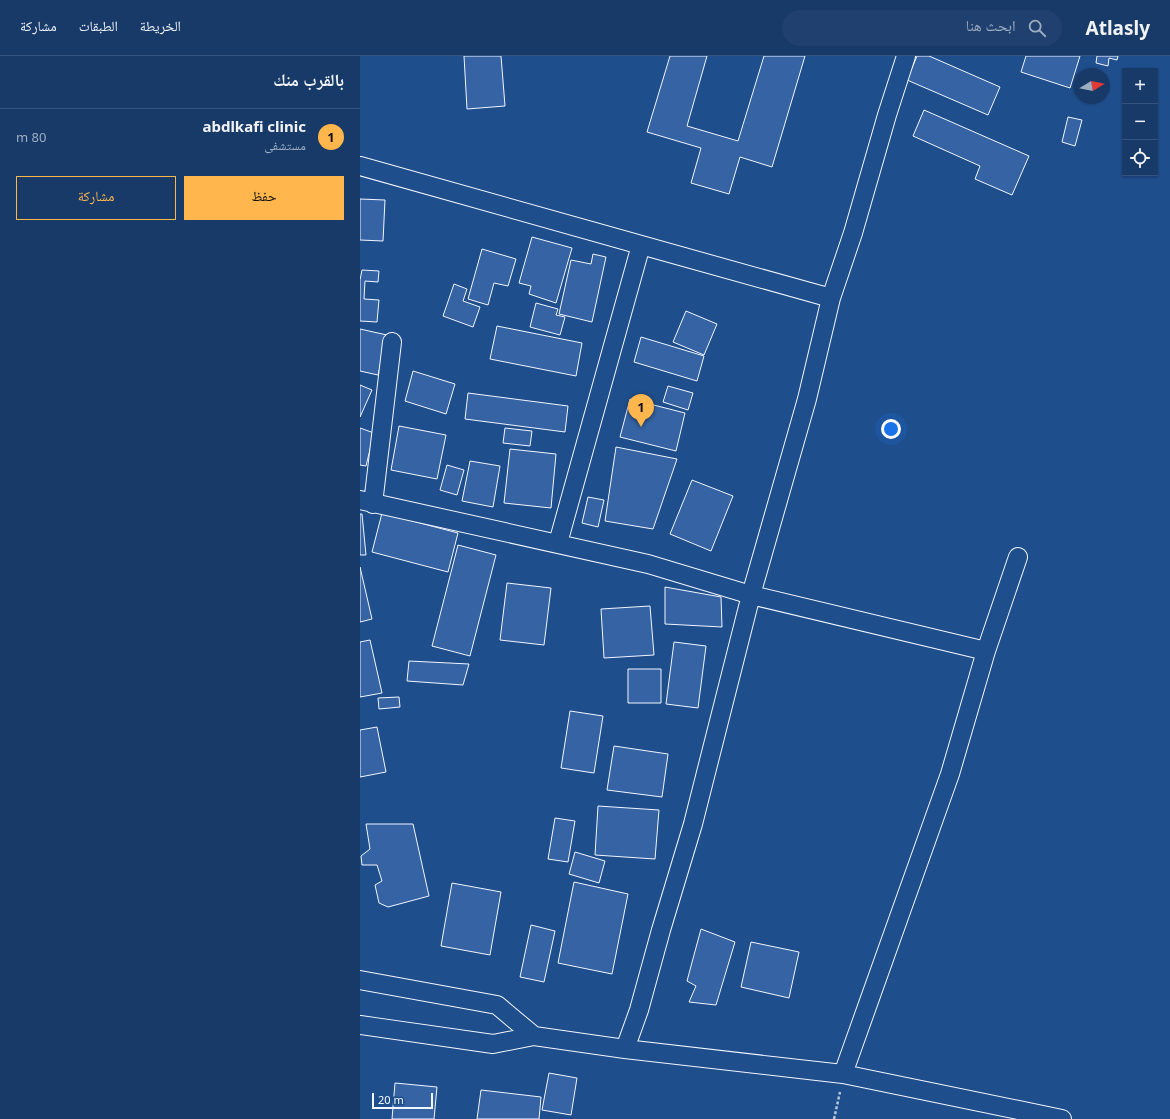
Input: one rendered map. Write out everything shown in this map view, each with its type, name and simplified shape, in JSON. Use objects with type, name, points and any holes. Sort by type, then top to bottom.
[{"type":"street","points":[[625,1049],[639,1010],[693,824],[751,595],[805,407],[831,298],[854,233],[887,115],[906,56]]},
{"type":"street","points":[[360,166],[831,298]]},
{"type":"street","points":[[558,543],[640,245]]},
{"type":"street","points":[[392,342],[367,502],[648,564],[751,595],[986,651]]},
{"type":"street","points":[[843,1074],[950,774],[986,651],[1018,557]]},
{"type":"street","points":[[360,980],[497,1005],[534,1036]]},
{"type":"street","points":[[360,1025],[493,1044],[534,1036],[625,1049],[843,1074],[1062,1119]]},
{"type":"path","points":[[834,1119],[843,1074]]},
{"type":"building","points":[[464,56],[501,56],[505,106],[467,109]]},
{"type":"building","points":[[670,56],[707,56],[687,126],[738,141],[764,56],[805,56],[772,167],[740,157],[729,194],[691,183],[701,148],[647,132]]},
{"type":"building","points":[[917,56],[929,56],[1000,87],[988,115],[907,80]]},
{"type":"building","points":[[1026,56],[1080,56],[1076,68],[1074,68],[1074,75],[1070,88],[1021,72]]},
{"type":"building","points":[[1097,56],[1118,56],[1117,60],[1109,58],[1108,66],[1096,63]]},
{"type":"building","points":[[924,110],[1029,156],[1012,195],[975,179],[980,166],[913,136]]},
{"type":"building","points":[[1068,117],[1082,120],[1075,146],[1062,142]]},
{"type":"building","points":[[360,199],[385,200],[383,241],[360,240]]},
{"type":"building","points":[[532,237],[572,248],[556,303],[529,294],[531,286],[519,283]]},
{"type":"building","points":[[482,249],[516,259],[508,286],[494,283],[488,305],[468,299]]},
{"type":"building","points":[[593,254],[606,257],[592,322],[559,314],[571,260],[591,264]]},
{"type":"building","points":[[362,270],[379,271],[378,282],[365,281],[364,299],[379,300],[377,322],[360,321],[360,280]]},
{"type":"building","points":[[454,284],[467,289],[463,301],[480,307],[473,327],[443,316]]},
{"type":"building","points":[[536,303],[558,309],[556,315],[565,317],[560,335],[530,327]]},
{"type":"building","points":[[686,311],[717,324],[704,355],[673,342]]},
{"type":"building","points":[[497,326],[582,343],[576,376],[490,359]]},
{"type":"building","points":[[360,329],[387,335],[378,375],[360,371]]},
{"type":"building","points":[[641,337],[704,356],[697,381],[634,362]]},
{"type":"building","points":[[413,371],[455,384],[446,414],[405,401]]},
{"type":"building","points":[[360,385],[372,390],[360,417]]},
{"type":"building","points":[[668,386],[693,393],[688,410],[663,402]]},
{"type":"building","points":[[468,393],[568,406],[565,432],[465,419]]},
{"type":"building","points":[[630,399],[685,413],[676,451],[620,437]]},
{"type":"building","points":[[399,426],[446,435],[437,479],[391,470]]},
{"type":"building","points":[[360,428],[374,433],[366,466],[360,465]]},
{"type":"building","points":[[505,428],[532,431],[530,446],[503,443]]},
{"type":"building","points":[[616,447],[677,459],[653,529],[605,521]]},
{"type":"building","points":[[510,449],[556,454],[551,508],[504,503]]},
{"type":"building","points":[[470,461],[500,466],[493,507],[462,501]]},
{"type":"building","points":[[447,465],[464,470],[457,495],[440,490]]},
{"type":"building","points":[[692,480],[733,496],[711,551],[670,534]]},
{"type":"building","points":[[588,497],[604,500],[598,527],[582,523]]},
{"type":"building","points":[[382,513],[458,533],[448,572],[372,552]]},
{"type":"building","points":[[360,514],[362,514],[366,555],[360,555]]},
{"type":"building","points":[[458,545],[496,555],[470,656],[432,646]]},
{"type":"building","points":[[360,567],[372,619],[360,622]]},
{"type":"building","points":[[507,583],[551,588],[544,645],[500,640]]},
{"type":"building","points":[[665,587],[721,597],[722,627],[665,624]]},
{"type":"building","points":[[650,606],[654,655],[604,658],[601,609]]},
{"type":"building","points":[[370,640],[382,693],[360,697],[360,642]]},
{"type":"building","points":[[674,642],[706,646],[698,708],[666,704]]},
{"type":"building","points":[[409,661],[469,664],[463,685],[407,681]]},
{"type":"building","points":[[628,669],[661,669],[661,703],[628,703]]},
{"type":"building","points":[[399,697],[400,707],[379,709],[378,698]]},
{"type":"building","points":[[570,711],[603,716],[594,773],[561,768]]},
{"type":"building","points":[[377,727],[386,772],[360,777],[360,730]]},
{"type":"building","points":[[614,746],[668,754],[662,797],[607,790]]},
{"type":"building","points":[[598,806],[659,810],[655,859],[595,855]]},
{"type":"building","points":[[555,818],[575,821],[568,862],[548,859]]},
{"type":"building","points":[[366,824],[413,824],[429,896],[388,907],[379,903],[375,885],[382,881],[377,865],[362,865],[361,856],[370,849]]},
{"type":"building","points":[[575,852],[605,861],[599,883],[569,874]]},
{"type":"building","points":[[574,882],[628,894],[612,974],[558,963]]},
{"type":"building","points":[[452,883],[501,892],[490,955],[441,946]]},
{"type":"building","points":[[531,925],[555,931],[544,982],[520,977]]},
{"type":"building","points":[[701,929],[735,942],[716,1005],[689,1002],[696,986],[687,981]]},
{"type":"building","points":[[751,942],[799,952],[789,998],[741,987]]},
{"type":"building","points":[[549,1073],[577,1078],[571,1115],[542,1110]]},
{"type":"building","points":[[395,1083],[437,1087],[434,1119],[392,1119]]},
{"type":"building","points":[[481,1090],[541,1097],[539,1119],[477,1119]]},
{"type":"place","name":"abdlkafi clinic","points":[[641,427]]}]
